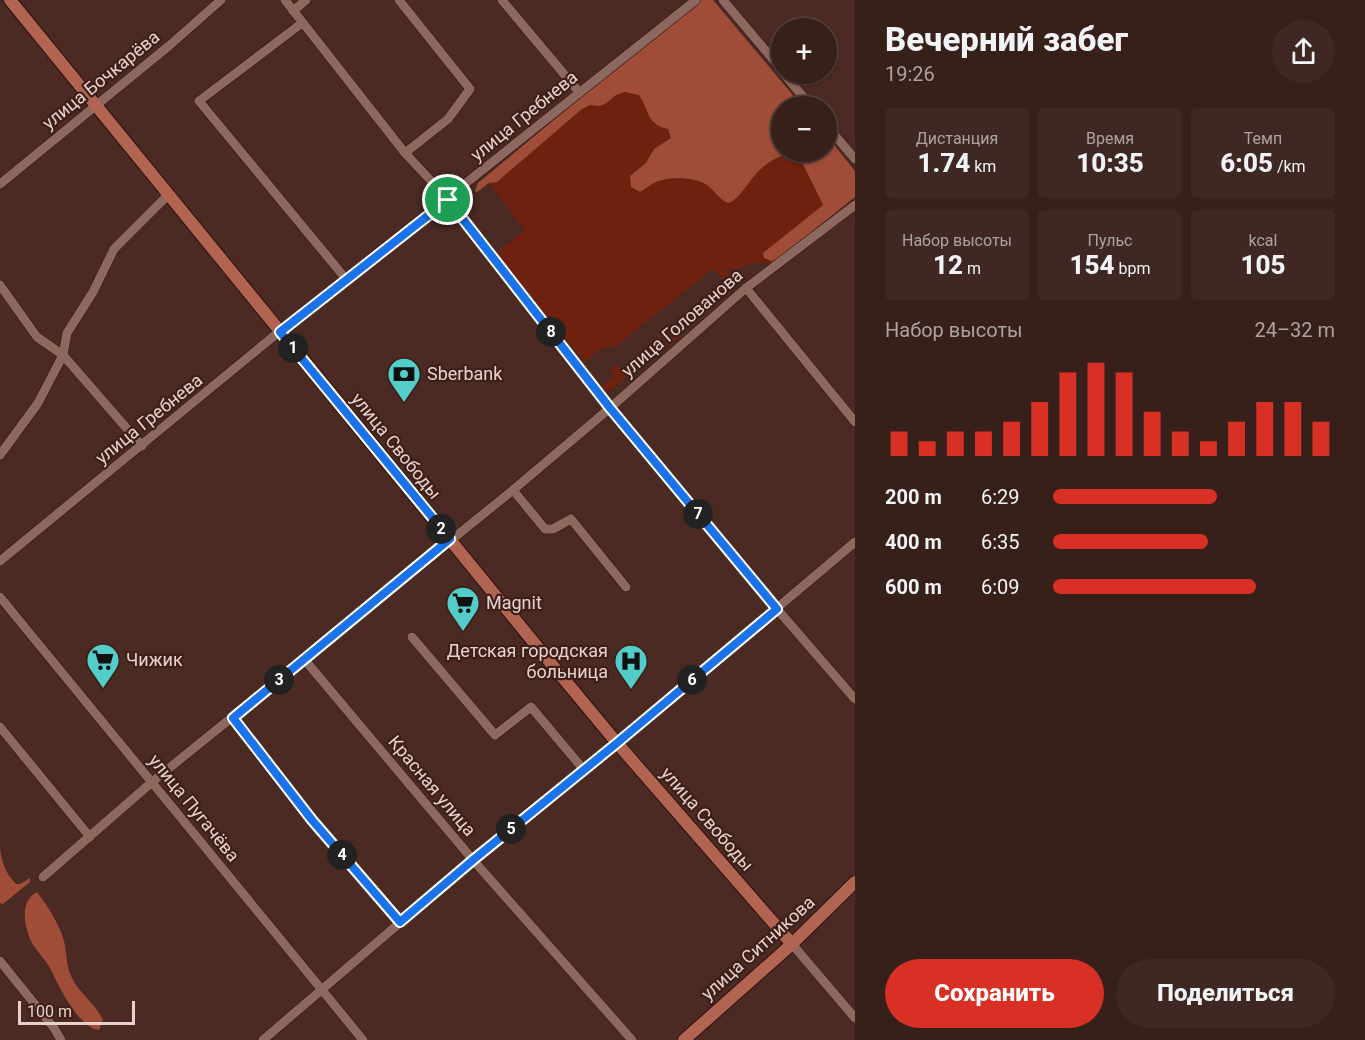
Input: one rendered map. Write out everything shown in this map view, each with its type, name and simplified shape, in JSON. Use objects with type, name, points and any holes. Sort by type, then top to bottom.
[{"type":"main road","name":"улица Свободы","points":[[10,0],[617,743],[792,944]]},
{"type":"main road","name":"улица Ситникова","points":[[684,1040],[792,944],[855,882]]},
{"type":"street","name":"улица Бочкарёва","points":[[0,184],[170,45],[221,0]]},
{"type":"street","points":[[285,0],[405,153],[448,200],[610,408],[855,699]]},
{"type":"street","points":[[293,11],[306,0]]},
{"type":"street","points":[[399,0],[470,89],[448,119],[405,153]]},
{"type":"street","points":[[502,0],[579,92]]},
{"type":"street","name":"улица Гребнева","points":[[0,561],[280,332],[696,0]]},
{"type":"street","points":[[723,0],[771,58]]},
{"type":"street","points":[[302,23],[199,101],[346,279]]},
{"type":"street","points":[[793,84],[803,96]]},
{"type":"street","points":[[837,138],[855,159]]},
{"type":"street","points":[[0,454],[38,403],[63,356],[67,333],[93,292],[114,249],[168,195]]},
{"type":"street","name":"улица Голованова","points":[[43,877],[152,782],[513,490],[746,288],[855,205]]},
{"type":"street","points":[[0,285],[37,337],[63,356],[142,446]]},
{"type":"street","points":[[746,288],[855,422]]},
{"type":"street","points":[[513,490],[545,529],[553,529],[572,519],[626,587]]},
{"type":"street","points":[[263,1040],[473,860],[617,743],[855,542]]},
{"type":"street","name":"улица Пугачёва","points":[[0,597],[363,1040]]},
{"type":"street","points":[[412,637],[495,735],[531,707],[584,770]]},
{"type":"street","name":"Красная улица","points":[[304,659],[473,860],[632,1040]]},
{"type":"street","points":[[233,718],[312,820],[400,922]]},
{"type":"street","points":[[0,727],[90,837]]},
{"type":"street","name":"улица Свободы","points":[[792,944],[855,1018]]},
{"type":"street","points":[[0,961],[61,1040]]},
{"type":"shaded area","points":[[698,0],[713,0],[771,69],[771,84],[784,84],[794,96],[771,96],[771,161],[729,203],[702,182],[689,179],[661,180],[640,192],[631,187],[630,176],[646,163],[654,149],[671,138],[668,129],[656,124],[649,116],[639,95],[625,92],[616,95],[605,104],[590,105],[582,109],[497,182],[489,183],[477,192],[475,191],[478,183]]},
{"type":"shaded area","points":[[625,92],[639,95],[668,128],[671,138],[654,149],[646,163],[634,172],[654,182],[681,179],[702,182],[724,202],[735,200],[746,184],[771,162],[802,162],[823,205],[763,253],[774,262],[773,265],[753,263],[736,271],[730,268],[727,272],[729,276],[724,281],[714,268],[616,346],[601,348],[586,361],[496,253],[525,230],[489,183],[497,182],[582,109],[590,105],[599,106]]},
{"type":"shaded area","points":[[837,148],[855,171],[855,197],[774,262],[764,258],[763,253],[823,205],[802,162],[837,162]]},
{"type":"shaded area","points":[[678,333],[680,336],[645,365],[642,362]]},
{"type":"shaded area","points":[[618,365],[623,370],[628,366],[634,374],[626,377],[607,393],[602,386],[615,376],[610,369]]},
{"type":"shaded area","points":[[0,848],[9,876],[16,884],[30,878],[30,882],[3,904],[0,903]]},
{"type":"shaded area","points":[[37,892],[60,928],[72,978],[103,1020],[99,1030],[92,1028],[77,1015],[64,996],[49,966],[32,943],[25,922],[25,908],[31,896]]},
{"type":"place","name":"Sberbank","points":[[404,403]]},
{"type":"place","name":"Magnit","points":[[463,632]]},
{"type":"place","name":"Чижик","points":[[103,689]]},
{"type":"place","name":"Детская городская больница","points":[[631,690]]},
{"type":"route","points":[[448,200],[610,408],[777,609],[400,922],[312,820],[233,718],[450,539],[280,332],[448,200]]}]
